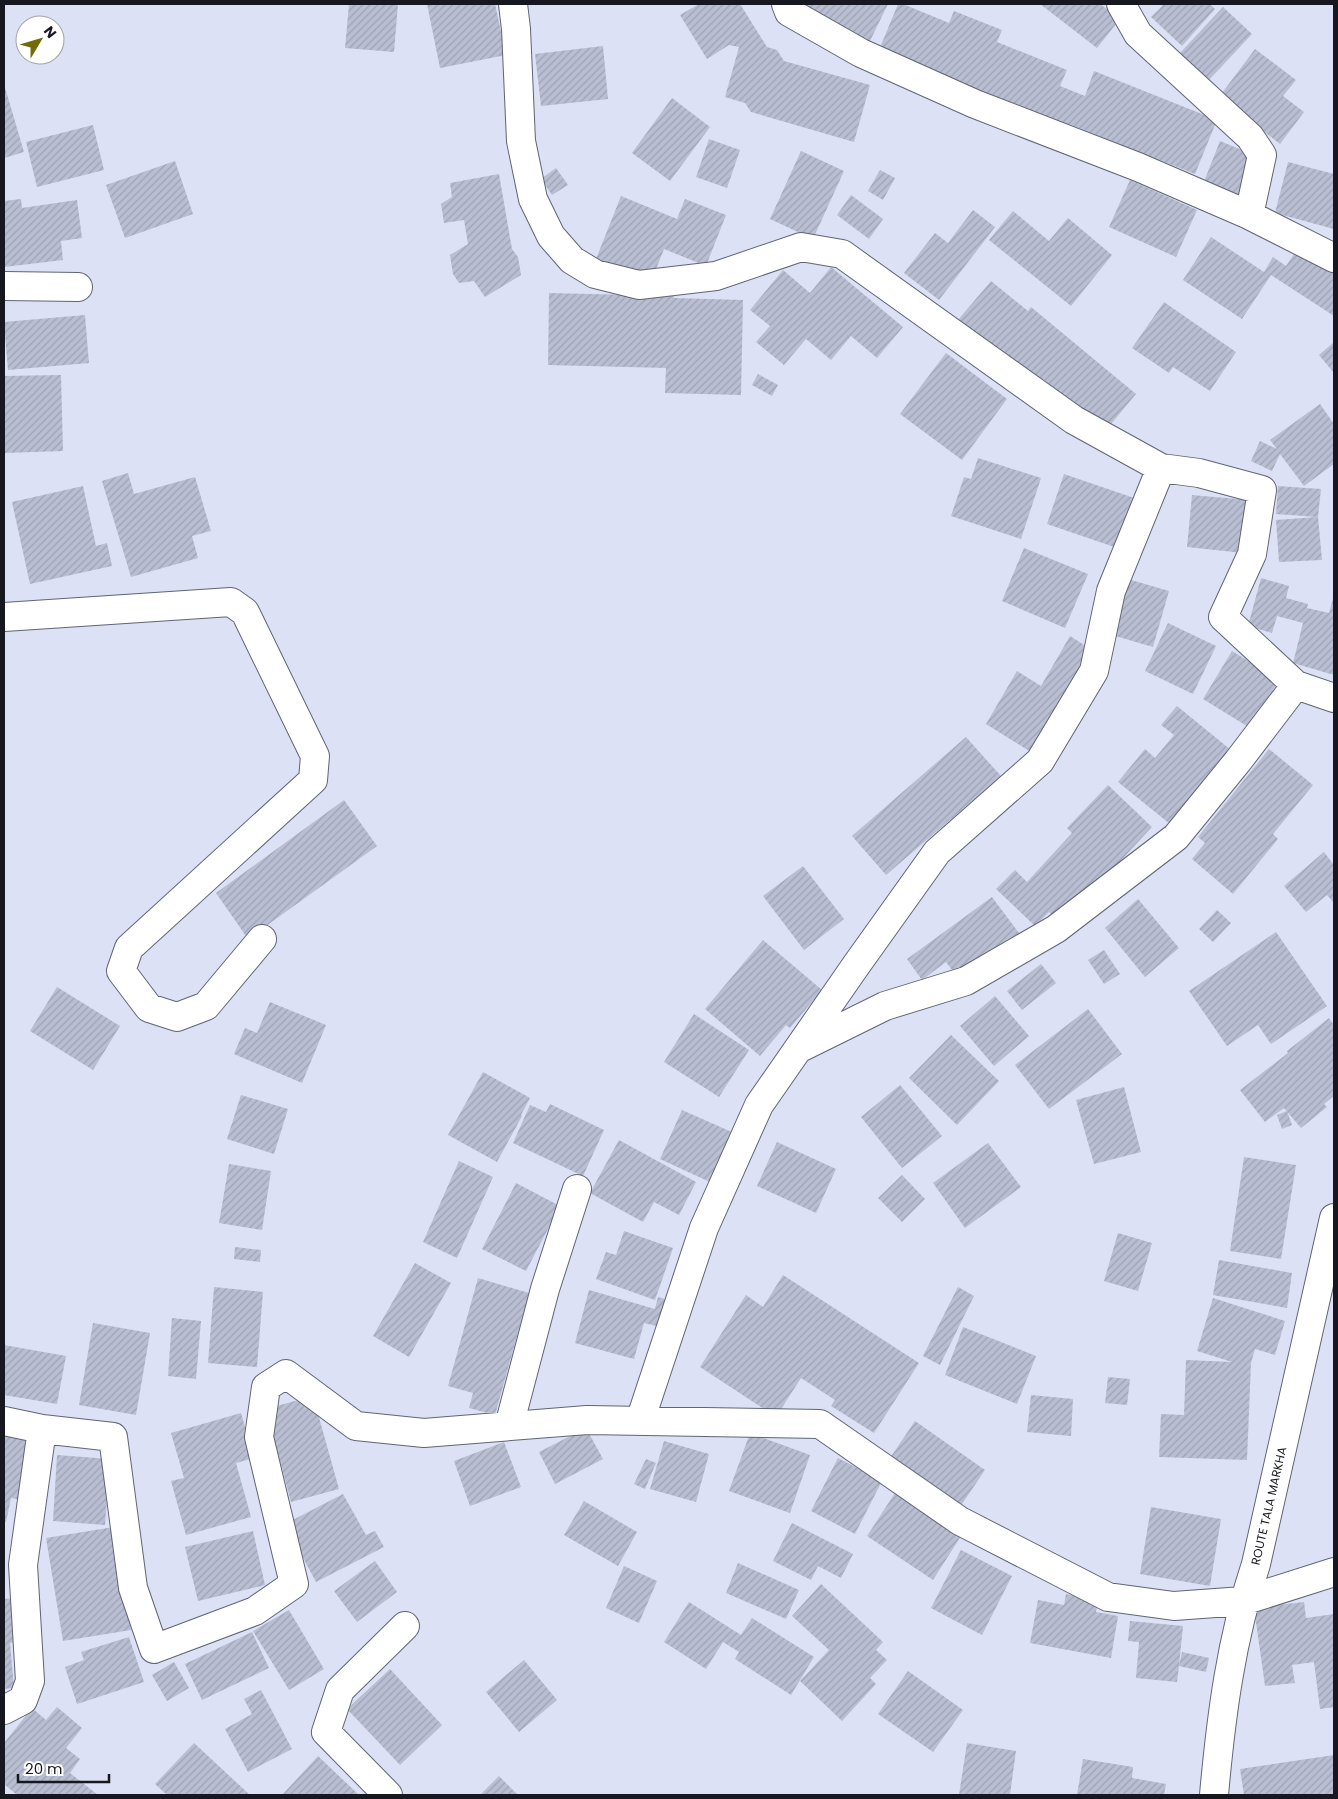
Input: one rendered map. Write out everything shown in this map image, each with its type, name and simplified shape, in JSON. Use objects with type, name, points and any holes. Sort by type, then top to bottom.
[{"type":"street","points":[[513,4],[516,29],[521,141],[533,199],[551,236],[572,260],[595,274],[639,285],[716,276],[801,247],[842,254],[1074,420],[1160,468],[1199,473],[1262,490],[1252,554],[1223,617],[1296,685],[1334,698]]},
{"type":"street","points":[[786,4],[789,12],[870,57],[975,104],[1138,167],[1249,215],[1334,258]]},
{"type":"street","points":[[1121,4],[1138,34],[1250,137],[1262,155],[1249,215]]},
{"type":"street","points":[[4,286],[78,287]]},
{"type":"street","points":[[640,1421],[704,1228],[759,1105],[937,852],[1040,761],[1094,671],[1111,591],[1160,468]]},
{"type":"street","points":[[4,617],[231,602],[245,612],[316,756],[314,780],[129,948],[121,972],[149,1008],[177,1017],[206,1006],[262,939]]},
{"type":"street","points":[[797,1050],[885,1006],[966,981],[1056,928],[1176,837],[1238,762],[1296,685]]},
{"type":"street","points":[[509,1426],[545,1289],[577,1189]]},
{"type":"street","name":"ROUTE TALA MARKHA","points":[[1214,1795],[1220,1725],[1243,1601],[1256,1564],[1324,1313],[1334,1218]]},
{"type":"street","points":[[4,1421],[42,1429],[113,1437],[133,1588],[154,1649],[255,1611],[294,1584],[259,1437],[266,1387],[286,1374],[356,1426],[424,1433],[587,1420],[820,1424],[960,1520],[1108,1597],[1174,1606],[1243,1601],[1334,1572]]},
{"type":"street","points":[[4,1710],[22,1700],[30,1681],[23,1565],[42,1429]]},
{"type":"street","points":[[388,1795],[326,1732],[340,1690],[405,1626]]},
{"type":"building","points":[[349,4],[398,4],[394,52],[345,48]]},
{"type":"building","points":[[427,4],[495,4],[506,55],[440,68]]},
{"type":"building","points":[[699,4],[740,4],[767,47],[777,50],[784,61],[870,85],[854,142],[751,112],[745,103],[725,97],[739,47],[729,45],[707,59],[680,15]]},
{"type":"building","points":[[809,4],[888,4],[870,41],[806,10]]},
{"type":"building","points":[[898,4],[903,4],[949,23],[954,11],[1002,30],[997,42],[1067,70],[1060,86],[1085,96],[1094,71],[1217,120],[1195,174],[1069,124],[1067,131],[877,55]]},
{"type":"building","points":[[1040,4],[1100,4],[1120,19],[1097,48]]},
{"type":"building","points":[[1164,4],[1210,4],[1215,9],[1182,46],[1151,17]]},
{"type":"building","points":[[1223,7],[1252,34],[1209,80],[1180,53]]},
{"type":"building","points":[[603,46],[608,99],[541,106],[535,54]]},
{"type":"building","points":[[1255,49],[1296,80],[1283,96],[1304,112],[1280,144],[1219,97]]},
{"type":"building","points":[[4,84],[24,152],[4,158]]},
{"type":"building","points":[[672,98],[710,127],[670,181],[632,153]]},
{"type":"building","points":[[93,125],[104,170],[37,187],[26,142]]},
{"type":"building","points":[[709,139],[740,150],[727,188],[696,177]]},
{"type":"building","points":[[1220,141],[1256,156],[1239,199],[1203,184]]},
{"type":"building","points":[[801,151],[844,171],[813,239],[770,219]]},
{"type":"building","points":[[175,161],[193,214],[125,238],[106,185]]},
{"type":"building","points":[[1288,162],[1334,174],[1334,229],[1275,213]]},
{"type":"building","points":[[556,168],[568,185],[552,195],[541,179]]},
{"type":"building","points":[[880,170],[895,178],[883,200],[868,191]]},
{"type":"building","points":[[499,174],[512,249],[518,257],[521,275],[485,297],[474,281],[459,283],[453,274],[450,255],[468,244],[464,220],[444,223],[441,204],[452,197],[450,183]]},
{"type":"building","points":[[1130,180],[1197,210],[1176,257],[1109,227]]},
{"type":"building","points":[[851,195],[883,219],[869,239],[837,215]]},
{"type":"building","points":[[621,196],[677,219],[685,199],[726,215],[706,266],[664,249],[651,282],[596,259]]},
{"type":"building","points":[[21,199],[22,208],[77,200],[82,238],[61,241],[63,260],[4,267],[4,201]]},
{"type":"building","points":[[973,210],[995,227],[939,300],[904,273],[935,233],[948,243]]},
{"type":"building","points":[[1013,211],[1049,241],[1068,218],[1112,255],[1071,306],[989,240]]},
{"type":"building","points":[[1211,237],[1264,272],[1273,257],[1286,266],[1298,248],[1334,272],[1334,316],[1271,275],[1242,319],[1183,280]]},
{"type":"building","points":[[831,267],[903,327],[877,358],[851,336],[831,360],[806,339],[784,365],[756,342],[770,326],[750,310],[783,270],[810,293]]},
{"type":"building","points":[[991,281],[1028,311],[1031,307],[1136,394],[1106,430],[1043,379],[1040,382],[998,347],[995,350],[958,320]]},
{"type":"building","points":[[549,293],[674,296],[674,298],[743,300],[741,395],[665,393],[666,368],[548,365]]},
{"type":"building","points":[[1164,302],[1236,352],[1210,391],[1173,367],[1169,373],[1132,348]]},
{"type":"building","points":[[85,315],[89,363],[8,370],[4,322]]},
{"type":"building","points":[[1334,342],[1334,373],[1319,355]]},
{"type":"building","points":[[946,353],[1007,399],[962,460],[900,414]]},
{"type":"building","points":[[758,374],[778,385],[772,396],[752,385]]},
{"type":"building","points":[[61,375],[63,451],[5,453],[4,376]]},
{"type":"building","points":[[1320,404],[1334,424],[1334,464],[1304,486],[1280,454],[1272,471],[1251,461],[1260,441],[1277,449],[1270,440]]},
{"type":"building","points":[[978,458],[1041,478],[1021,539],[951,516],[964,477],[971,479]]},
{"type":"building","points":[[128,473],[134,494],[195,477],[211,531],[192,536],[198,558],[131,577],[102,481]]},
{"type":"building","points":[[1064,474],[1140,500],[1123,550],[1047,524]]},
{"type":"building","points":[[83,486],[96,546],[107,543],[112,566],[30,584],[12,502]]},
{"type":"building","points":[[1278,486],[1321,489],[1318,517],[1322,560],[1279,562],[1276,520],[1317,517],[1276,514]]},
{"type":"building","points":[[1192,495],[1248,500],[1243,553],[1187,547]]},
{"type":"building","points":[[1024,548],[1088,574],[1065,628],[1002,601]]},
{"type":"building","points":[[1121,577],[1169,591],[1153,647],[1105,633]]},
{"type":"building","points":[[1261,578],[1289,586],[1286,598],[1308,604],[1307,608],[1329,613],[1334,595],[1334,675],[1293,663],[1303,623],[1277,616],[1272,633],[1248,626]]},
{"type":"building","points":[[1168,623],[1216,646],[1193,694],[1145,671]]},
{"type":"building","points":[[1070,636],[1092,650],[1031,752],[986,724],[1017,671],[1041,686]]},
{"type":"building","points":[[1232,651],[1279,680],[1250,728],[1203,699]]},
{"type":"building","points":[[1177,706],[1231,750],[1170,824],[1118,782],[1145,749],[1155,758],[1174,735],[1161,725]]},
{"type":"building","points":[[966,737],[1001,776],[886,875],[852,836]]},
{"type":"building","points":[[1269,749],[1313,785],[1273,834],[1278,839],[1233,894],[1192,859],[1205,843],[1198,837]]},
{"type":"building","points":[[1108,785],[1152,827],[1062,924],[1049,912],[1035,926],[996,889],[1015,870],[1027,882],[1072,833],[1067,828]]},
{"type":"building","points":[[344,800],[377,846],[248,939],[216,893]]},
{"type":"building","points":[[1324,852],[1334,865],[1334,903],[1327,895],[1306,912],[1284,886]]},
{"type":"building","points":[[803,866],[844,919],[804,950],[763,896]]},
{"type":"building","points":[[992,897],[1022,937],[961,982],[946,962],[922,980],[907,959]]},
{"type":"building","points":[[1138,899],[1179,948],[1145,977],[1105,928]]},
{"type":"building","points":[[1217,910],[1231,923],[1213,942],[1199,929]]},
{"type":"building","points":[[1276,932],[1327,1006],[1271,1044],[1258,1025],[1227,1046],[1189,991]]},
{"type":"building","points":[[763,940],[822,990],[790,1028],[786,1025],[760,1056],[705,1009]]},
{"type":"building","points":[[1104,950],[1120,974],[1104,984],[1088,960]]},
{"type":"building","points":[[1041,964],[1056,983],[1022,1010],[1007,991]]},
{"type":"building","points":[[57,987],[120,1026],[93,1070],[30,1031]]},
{"type":"building","points":[[995,996],[1029,1036],[994,1066],[960,1026]]},
{"type":"building","points":[[270,1002],[326,1025],[302,1083],[234,1054],[245,1028],[257,1033]]},
{"type":"building","points":[[1088,1009],[1122,1054],[1049,1109],[1015,1065]]},
{"type":"building","points":[[694,1014],[749,1050],[719,1097],[664,1062]]},
{"type":"building","points":[[1329,1018],[1334,1025],[1334,1096],[1324,1104],[1327,1107],[1301,1128],[1284,1108],[1265,1122],[1240,1090]]},
{"type":"building","points":[[951,1035],[999,1081],[957,1125],[909,1078]]},
{"type":"building","points":[[483,1072],[530,1098],[497,1162],[448,1135]]},
{"type":"building","points":[[900,1085],[942,1136],[902,1168],[861,1117]]},
{"type":"building","points":[[1124,1087],[1141,1152],[1094,1164],[1076,1100]]},
{"type":"building","points":[[241,1095],[288,1109],[274,1154],[227,1139]]},
{"type":"building","points":[[550,1104],[604,1130],[583,1176],[513,1143],[530,1105],[546,1112]]},
{"type":"building","points":[[682,1110],[734,1133],[712,1183],[660,1159]]},
{"type":"building","points":[[1287,1111],[1292,1125],[1282,1129],[1277,1115]]},
{"type":"building","points":[[619,1140],[696,1182],[679,1215],[654,1202],[643,1222],[590,1193]]},
{"type":"building","points":[[777,1142],[836,1169],[816,1213],[757,1186]]},
{"type":"building","points":[[988,1143],[1021,1187],[965,1228],[933,1183]]},
{"type":"building","points":[[1244,1157],[1296,1165],[1281,1259],[1230,1251]]},
{"type":"building","points":[[459,1161],[493,1177],[457,1258],[423,1242]]},
{"type":"building","points":[[229,1164],[271,1171],[262,1230],[219,1223]]},
{"type":"building","points":[[902,1175],[925,1199],[902,1222],[878,1198]]},
{"type":"building","points":[[516,1183],[560,1206],[526,1271],[482,1249]]},
{"type":"building","points":[[624,1231],[673,1248],[655,1300],[596,1279],[606,1252],[616,1255]]},
{"type":"building","points":[[1118,1233],[1152,1243],[1138,1291],[1104,1281]]},
{"type":"building","points":[[235,1247],[261,1250],[260,1262],[234,1259]]},
{"type":"building","points":[[1219,1260],[1292,1273],[1287,1308],[1213,1295]]},
{"type":"building","points":[[415,1263],[451,1283],[409,1357],[373,1336]]},
{"type":"building","points":[[783,1275],[919,1363],[874,1433],[831,1406],[835,1400],[801,1378],[776,1417],[700,1367],[746,1295],[763,1307]]},
{"type":"building","points":[[478,1278],[529,1293],[495,1415],[469,1408],[473,1393],[448,1386]]},
{"type":"building","points":[[214,1287],[263,1292],[257,1367],[208,1363]]},
{"type":"building","points":[[958,1287],[974,1296],[940,1365],[923,1356]]},
{"type":"building","points":[[589,1290],[655,1309],[658,1297],[672,1301],[665,1328],[644,1323],[634,1359],[575,1343]]},
{"type":"building","points":[[1213,1298],[1285,1321],[1275,1355],[1255,1349],[1251,1363],[1247,1460],[1159,1457],[1161,1414],[1184,1415],[1186,1360],[1232,1362],[1197,1351]]},
{"type":"building","points":[[172,1318],[201,1321],[196,1379],[168,1376]]},
{"type":"building","points":[[93,1323],[150,1333],[136,1415],[79,1405]]},
{"type":"building","points":[[963,1327],[1036,1356],[1017,1404],[945,1375]]},
{"type":"building","points":[[4,1345],[66,1356],[57,1404],[4,1395]]},
{"type":"building","points":[[1108,1377],[1130,1379],[1127,1405],[1105,1403]]},
{"type":"building","points":[[1031,1395],[1073,1399],[1071,1436],[1027,1432]]},
{"type":"building","points":[[313,1396],[339,1489],[291,1502],[266,1409]]},
{"type":"building","points":[[241,1413],[254,1458],[236,1463],[251,1517],[186,1535],[171,1481],[184,1478],[171,1433]]},
{"type":"building","points":[[915,1421],[985,1470],[960,1507],[890,1458]]},
{"type":"building","points":[[586,1428],[603,1459],[555,1484],[539,1452]]},
{"type":"building","points":[[4,1429],[34,1435],[22,1500],[11,1498],[6,1522],[4,1521]]},
{"type":"building","points":[[750,1433],[810,1455],[790,1513],[729,1491]]},
{"type":"building","points":[[664,1441],[709,1454],[696,1502],[650,1489]]},
{"type":"building","points":[[504,1442],[521,1487],[470,1506],[454,1461]]},
{"type":"building","points":[[57,1455],[110,1459],[105,1525],[53,1521]]},
{"type":"building","points":[[838,1458],[882,1481],[855,1534],[811,1511]]},
{"type":"building","points":[[646,1459],[656,1463],[645,1489],[634,1484]]},
{"type":"building","points":[[895,1493],[961,1536],[933,1580],[867,1536]]},
{"type":"building","points":[[343,1494],[366,1535],[375,1531],[384,1547],[316,1582],[285,1524]]},
{"type":"building","points":[[584,1501],[637,1532],[618,1566],[564,1535]]},
{"type":"building","points":[[1151,1507],[1221,1519],[1210,1586],[1140,1574]]},
{"type":"building","points":[[792,1523],[853,1554],[841,1578],[818,1566],[811,1580],[773,1561]]},
{"type":"building","points":[[114,1527],[131,1630],[63,1641],[46,1538]]},
{"type":"building","points":[[253,1531],[265,1585],[198,1601],[185,1547]]},
{"type":"building","points":[[961,1550],[1012,1576],[982,1635],[931,1608]]},
{"type":"building","points":[[375,1561],[397,1592],[357,1622],[334,1591]]},
{"type":"building","points":[[738,1563],[799,1590],[786,1619],[726,1593]]},
{"type":"building","points":[[624,1566],[657,1581],[639,1623],[606,1608]]},
{"type":"building","points":[[821,1584],[883,1642],[876,1650],[887,1660],[870,1678],[876,1684],[842,1721],[800,1681],[829,1650],[792,1616]]},
{"type":"building","points":[[1066,1594],[1098,1601],[1096,1612],[1118,1616],[1111,1658],[1030,1643],[1038,1600],[1064,1605]]},
{"type":"building","points":[[16,1598],[20,1642],[10,1643],[14,1688],[4,1689],[4,1599]]},
{"type":"building","points":[[689,1602],[741,1635],[752,1618],[814,1657],[791,1695],[735,1659],[739,1652],[723,1642],[706,1669],[664,1642]]},
{"type":"building","points":[[1304,1602],[1306,1618],[1334,1614],[1334,1707],[1320,1709],[1314,1662],[1292,1665],[1295,1683],[1265,1686],[1254,1608]]},
{"type":"building","points":[[289,1610],[324,1669],[289,1690],[253,1631]]},
{"type":"building","points":[[1130,1621],[1183,1626],[1177,1682],[1136,1678],[1139,1642],[1128,1641]]},
{"type":"building","points":[[252,1632],[269,1668],[202,1700],[185,1664]]},
{"type":"building","points":[[129,1637],[144,1682],[77,1704],[65,1667],[84,1660],[81,1652]]},
{"type":"building","points":[[1182,1652],[1209,1658],[1206,1672],[1179,1666]]},
{"type":"building","points":[[524,1660],[557,1700],[519,1732],[486,1692]]},
{"type":"building","points":[[174,1662],[189,1688],[167,1701],[152,1675]]},
{"type":"building","points":[[390,1669],[442,1725],[400,1765],[347,1709]]},
{"type":"building","points":[[908,1671],[963,1710],[933,1752],[878,1714]]},
{"type":"building","points":[[261,1690],[292,1749],[248,1772],[225,1729],[252,1714],[244,1699]]},
{"type":"building","points":[[57,1707],[82,1728],[66,1748],[80,1759],[70,1773],[98,1795],[17,1795],[4,1784],[4,1743],[32,1708],[46,1720]]},
{"type":"building","points":[[194,1743],[250,1795],[167,1795],[155,1784]]},
{"type":"building","points":[[967,1743],[1016,1751],[1010,1795],[959,1795]]},
{"type":"building","points":[[1334,1755],[1334,1795],[1244,1795],[1240,1769]]},
{"type":"building","points":[[318,1756],[359,1795],[283,1794]]},
{"type":"building","points":[[1083,1759],[1133,1767],[1132,1778],[1166,1784],[1164,1795],[1077,1795]]},
{"type":"building","points":[[499,1776],[518,1795],[480,1795]]}]
